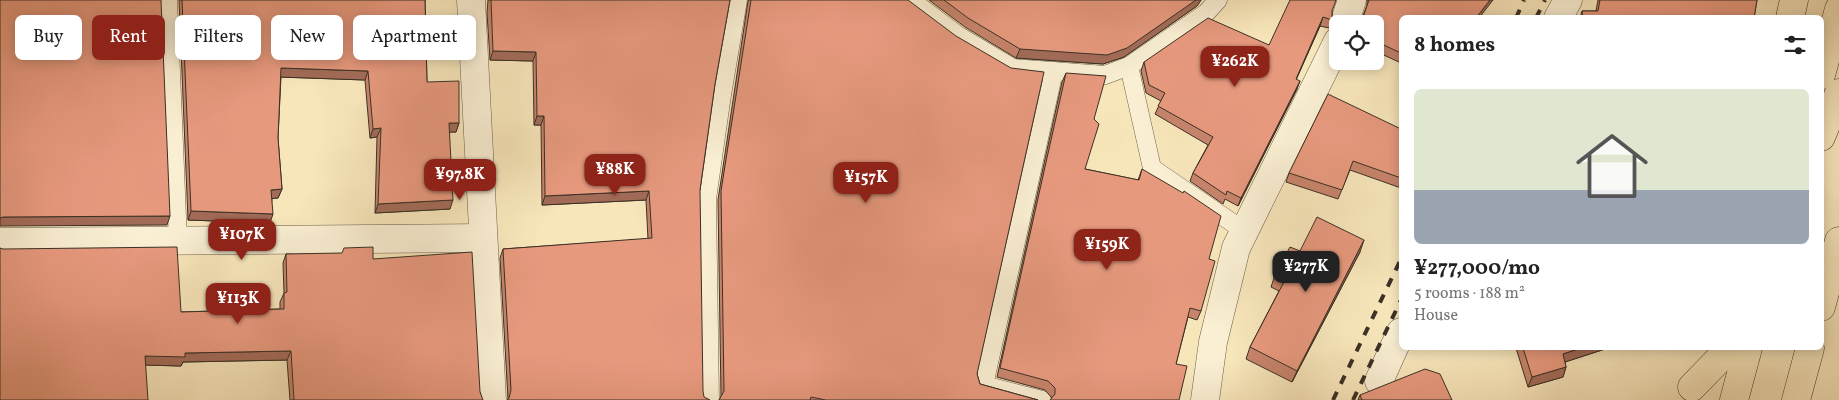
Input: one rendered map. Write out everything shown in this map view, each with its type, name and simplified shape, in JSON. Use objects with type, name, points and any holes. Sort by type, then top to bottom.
[{"type":"highway","points":[[1791,15],[1794,0]]},
{"type":"highway","points":[[1824,64],[1839,9]]},
{"type":"highway","points":[[1824,130],[1839,93]]},
{"type":"highway","points":[[1824,296],[1839,241]]},
{"type":"highway","points":[[1690,393],[1701,350]]},
{"type":"highway","points":[[1690,393],[1728,350]]},
{"type":"highway","points":[[1734,400],[1747,350]]},
{"type":"highway","points":[[1796,400],[1809,350]]},
{"type":"street","points":[[471,0],[492,400]]},
{"type":"street","points":[[1347,15],[1352,0]]},
{"type":"street","points":[[1560,15],[1568,0]]},
{"type":"street","points":[[1205,400],[1213,342],[1236,248],[1243,230],[1329,59]]},
{"type":"street","points":[[0,242],[483,238]]},
{"type":"street","points":[[1379,381],[1399,336]]},
{"type":"lane","points":[[168,0],[178,241]]},
{"type":"lane","points":[[710,400],[707,199],[738,0]]},
{"type":"lane","points":[[911,0],[959,36],[1013,68],[1105,75],[1129,66],[1206,13],[1218,0]]},
{"type":"lane","points":[[1574,15],[1576,0]]},
{"type":"lane","points":[[1129,66],[1152,168],[1243,230]]},
{"type":"lane","points":[[1042,400],[984,385],[1054,71]]},
{"type":"building","points":[[0,0],[161,0],[162,15],[92,15],[92,60],[164,60],[170,216],[0,218]]},
{"type":"building","points":[[182,0],[425,0],[425,15],[353,15],[353,60],[426,60],[427,82],[459,81],[459,123],[449,123],[453,200],[378,204],[381,128],[373,129],[368,71],[281,68],[278,138],[282,189],[271,190],[273,214],[191,211],[185,60],[261,60],[261,15],[183,15]]},
{"type":"building","points":[[491,0],[730,0],[715,84],[700,190],[703,391],[704,397],[710,400],[507,400],[511,390],[503,249],[652,238],[649,191],[545,196],[544,116],[537,116],[536,52],[493,51]]},
{"type":"building","points":[[751,0],[908,0],[956,36],[1011,68],[1044,72],[977,374],[980,384],[1038,400],[826,400],[811,397],[810,400],[719,400],[724,391],[721,191]]},
{"type":"building","points":[[944,0],[1196,0],[1127,48],[1107,55],[1020,49],[968,18]]},
{"type":"building","points":[[1290,0],[1336,0],[1329,19],[1323,17],[1296,79],[1300,81],[1241,198],[1227,191],[1226,195],[1193,173],[1213,137],[1158,106],[1165,93],[1149,85],[1144,62],[1208,18],[1269,45]]},
{"type":"building","points":[[1369,0],[1490,0],[1478,15],[1399,15],[1399,52],[1384,45],[1384,15],[1364,15]]},
{"type":"building","points":[[1600,0],[1757,0],[1754,15],[1583,15],[1582,11],[1598,11]]},
{"type":"building","points":[[1066,73],[1106,76],[1094,119],[1099,124],[1085,169],[1139,180],[1142,169],[1183,193],[1184,191],[1221,216],[1209,259],[1215,261],[1201,311],[1190,308],[1176,364],[1187,366],[1179,400],[1050,400],[1055,394],[1055,388],[1048,381],[1000,368]]},
{"type":"building","points":[[1328,94],[1399,128],[1399,177],[1353,161],[1342,190],[1289,173]]},
{"type":"building","points":[[1317,217],[1364,240],[1297,371],[1250,347],[1285,280],[1275,275],[1290,247],[1300,251]]},
{"type":"building","points":[[177,247],[181,312],[284,309],[284,293],[287,292],[286,254],[342,253],[344,248],[373,247],[373,259],[472,252],[480,392],[483,400],[294,400],[291,351],[185,353],[185,357],[145,356],[148,400],[0,400],[0,248]]},
{"type":"building","points":[[1524,350],[1575,350],[1563,354],[1566,367],[1532,377]]},
{"type":"building","points":[[1425,369],[1440,374],[1452,400],[1362,400],[1360,395]]},
{"type":"railway","points":[[1517,15],[1524,0]]},
{"type":"railway","points":[[1538,15],[1545,0]]},
{"type":"railway","points":[[1333,400],[1399,263]]},
{"type":"railway","points":[[1353,400],[1399,304]]}]
